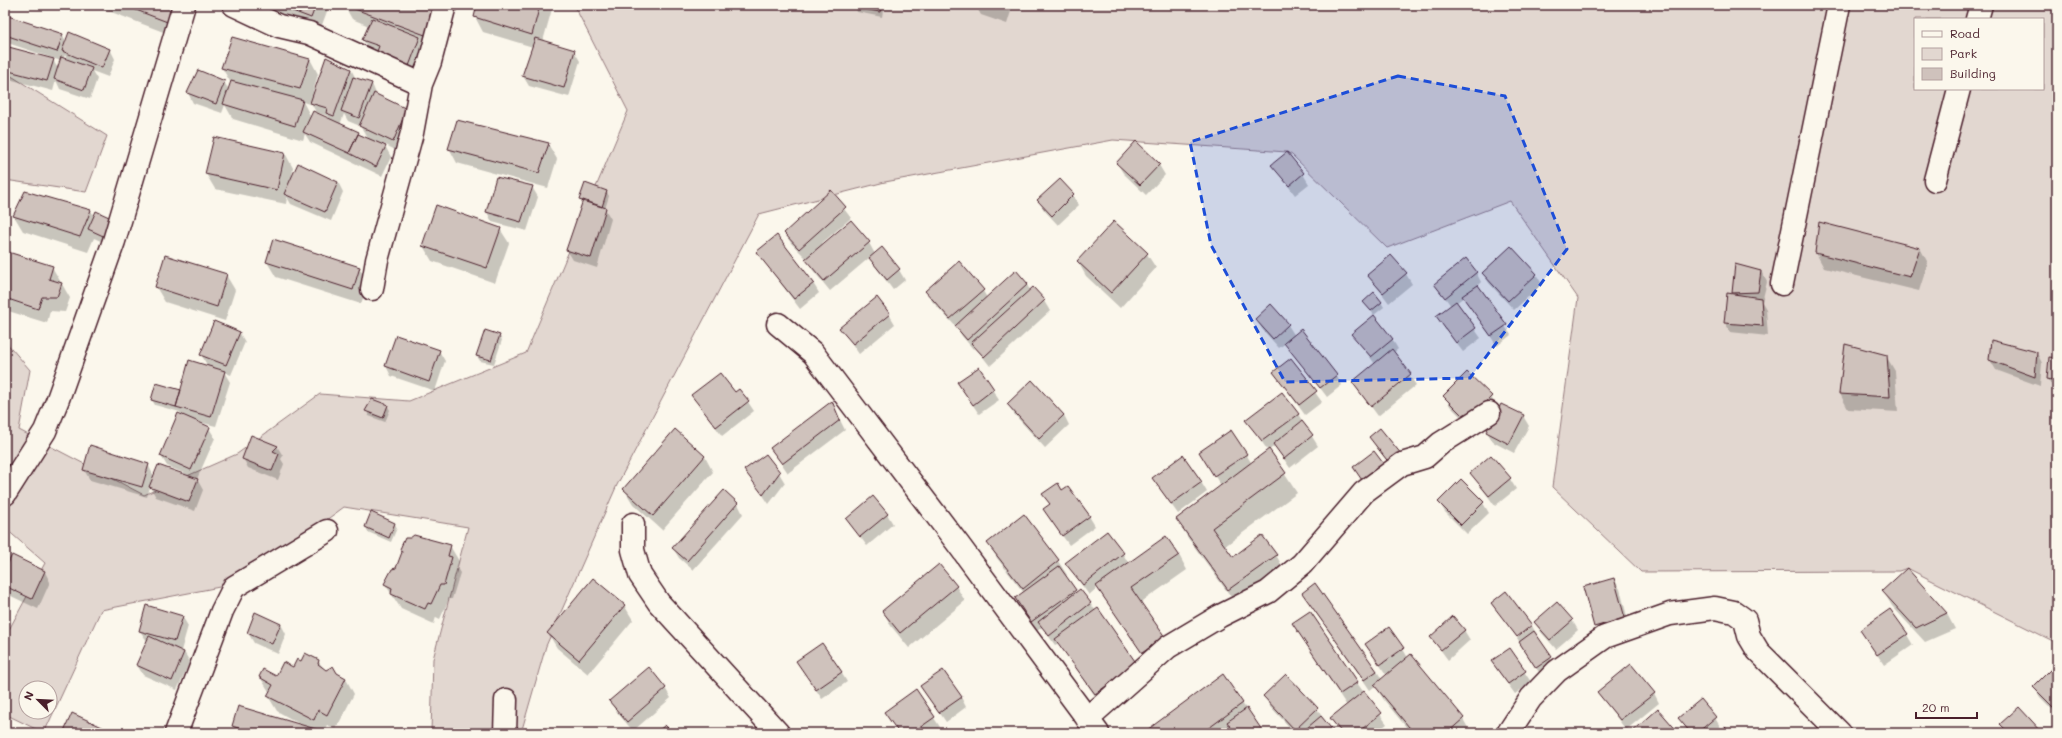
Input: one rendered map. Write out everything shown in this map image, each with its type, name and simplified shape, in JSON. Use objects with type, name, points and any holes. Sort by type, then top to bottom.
[{"type":"street","points":[[5,494],[45,431],[58,399],[116,234],[184,5]]},
{"type":"street","points":[[234,5],[278,26],[309,32],[421,84]]},
{"type":"street","points":[[372,289],[377,260],[408,148],[421,84],[430,62],[445,5]]},
{"type":"street","points":[[1782,284],[1839,5]]},
{"type":"street","points":[[1977,18],[1981,5]]},
{"type":"street","points":[[1935,180],[1959,90]]},
{"type":"street","points":[[778,324],[813,353],[958,544],[1092,726],[1168,647],[1220,616],[1268,592],[1302,564],[1364,492],[1402,464],[1425,458],[1441,442],[1489,413]]},
{"type":"street","points":[[633,524],[633,550],[640,575],[659,603],[778,733]]},
{"type":"street","points":[[176,733],[222,611],[234,587],[327,531]]},
{"type":"street","points":[[1508,733],[1531,698],[1557,671],[1605,637],[1670,614],[1694,609],[1715,608],[1734,612],[1745,620],[1749,636],[1758,652],[1840,733]]},
{"type":"street","points":[[505,733],[506,700]]},
{"type":"highlighted area","points":[[1398,76],[1505,96],[1567,249],[1470,378],[1285,382],[1211,245],[1190,142]]},
{"type":"green space","points":[[574,5],[2057,5],[2057,643],[1907,568],[1899,571],[1641,572],[1552,487],[1578,298],[1510,201],[1387,248],[1292,155],[1287,152],[1113,140],[885,182],[759,214],[617,485],[546,646],[521,733],[431,733],[433,659],[468,527],[344,507],[240,583],[101,610],[58,703],[58,680],[18,680],[18,720],[50,720],[44,733],[5,714],[5,637],[45,563],[5,528],[5,341],[30,370],[19,430],[144,495],[237,454],[320,394],[409,401],[526,353],[628,111]]},
{"type":"green space","points":[[5,72],[107,136],[86,192],[5,180]]},
{"type":"building","points":[[123,5],[178,5],[170,23]]},
{"type":"building","points":[[277,5],[316,5],[311,18]]},
{"type":"building","points":[[344,5],[439,5],[425,35]]},
{"type":"building","points":[[477,5],[540,5],[532,35],[474,17]]},
{"type":"building","points":[[854,5],[881,5],[880,12],[853,7]]},
{"type":"building","points":[[5,15],[63,34],[57,52],[5,35]]},
{"type":"building","points":[[372,18],[420,37],[409,66],[376,54],[379,46],[362,40]]},
{"type":"building","points":[[69,32],[110,49],[102,68],[62,51]]},
{"type":"building","points":[[232,37],[310,59],[300,89],[221,68]]},
{"type":"building","points":[[535,38],[575,50],[564,88],[522,76]]},
{"type":"building","points":[[5,46],[54,59],[47,81],[5,70]]},
{"type":"building","points":[[61,57],[92,68],[84,90],[54,79]]},
{"type":"building","points":[[326,57],[351,69],[334,116],[326,113],[327,108],[310,103]]},
{"type":"building","points":[[198,70],[225,81],[216,104],[187,93]]},
{"type":"building","points":[[353,77],[372,83],[359,118],[341,111]]},
{"type":"building","points":[[231,81],[303,100],[295,126],[223,104]]},
{"type":"building","points":[[374,93],[407,109],[393,142],[359,126]]},
{"type":"building","points":[[313,111],[359,132],[349,153],[303,132]]},
{"type":"building","points":[[457,120],[549,143],[539,173],[448,149]]},
{"type":"building","points":[[358,134],[386,146],[376,167],[349,153]]},
{"type":"building","points":[[214,137],[285,153],[277,190],[205,174]]},
{"type":"building","points":[[1136,141],[1160,164],[1140,185],[1116,163]]},
{"type":"building","points":[[1287,152],[1304,173],[1289,186],[1271,165]]},
{"type":"building","points":[[298,163],[338,182],[325,212],[284,194]]},
{"type":"building","points":[[496,177],[533,186],[521,222],[486,212]]},
{"type":"building","points":[[1060,179],[1074,194],[1052,216],[1037,200]]},
{"type":"building","points":[[585,183],[607,191],[602,207],[579,200]]},
{"type":"building","points":[[831,190],[846,207],[799,249],[784,233]]},
{"type":"building","points":[[25,191],[91,210],[80,237],[13,216]]},
{"type":"building","points":[[583,200],[606,208],[591,258],[566,250]]},
{"type":"building","points":[[436,205],[501,228],[487,268],[422,246]]},
{"type":"building","points":[[96,211],[122,223],[114,241],[88,229]]},
{"type":"building","points":[[851,220],[870,242],[824,281],[805,259]]},
{"type":"building","points":[[1114,221],[1148,253],[1111,293],[1077,261]]},
{"type":"building","points":[[1819,222],[1920,248],[1910,277],[1815,253]]},
{"type":"building","points":[[777,235],[814,283],[794,299],[756,252]]},
{"type":"building","points":[[273,239],[360,267],[353,290],[266,262]]},
{"type":"building","points":[[1511,246],[1537,274],[1508,301],[1482,273]]},
{"type":"building","points":[[882,247],[900,269],[887,280],[869,258]]},
{"type":"building","points":[[5,251],[53,266],[49,279],[62,283],[57,297],[42,297],[38,309],[5,298]]},
{"type":"building","points":[[165,255],[227,274],[217,307],[155,287]]},
{"type":"building","points":[[1391,255],[1407,273],[1383,293],[1367,275]]},
{"type":"building","points":[[1466,258],[1477,272],[1445,298],[1434,284]]},
{"type":"building","points":[[959,261],[984,290],[950,319],[925,291]]},
{"type":"building","points":[[1735,264],[1761,271],[1758,292],[1732,293]]},
{"type":"building","points":[[1016,270],[1028,284],[967,340],[955,326]]},
{"type":"building","points":[[1478,285],[1507,325],[1491,336],[1462,296]]},
{"type":"building","points":[[1033,287],[1045,300],[984,357],[971,343]]},
{"type":"building","points":[[1374,292],[1382,302],[1371,311],[1363,302]]},
{"type":"building","points":[[1727,293],[1761,298],[1763,326],[1724,323]]},
{"type":"building","points":[[877,297],[890,314],[853,344],[839,328]]},
{"type":"building","points":[[1456,301],[1476,328],[1456,343],[1436,316]]},
{"type":"building","points":[[1271,304],[1289,324],[1273,339],[1255,319]]},
{"type":"building","points":[[1374,315],[1393,339],[1371,357],[1351,334]]},
{"type":"building","points":[[214,321],[240,332],[226,365],[200,355]]},
{"type":"building","points":[[1301,329],[1337,375],[1320,388],[1284,343]]},
{"type":"building","points":[[485,330],[500,335],[491,360],[476,356]]},
{"type":"building","points":[[396,335],[440,350],[429,382],[385,366]]},
{"type":"building","points":[[1991,340],[2037,352],[2035,377],[1989,360]]},
{"type":"building","points":[[1845,344],[1887,355],[1890,397],[1839,394]]},
{"type":"building","points":[[1392,349],[1411,374],[1371,407],[1352,382]]},
{"type":"building","points":[[2049,357],[2057,358],[2057,381],[2047,379]]},
{"type":"building","points":[[1291,358],[1317,391],[1299,405],[1273,372]]},
{"type":"building","points":[[189,360],[225,371],[211,417],[176,407]]},
{"type":"building","points":[[979,367],[994,389],[973,405],[957,382]]},
{"type":"building","points":[[1467,372],[1492,396],[1468,421],[1443,396]]},
{"type":"building","points":[[720,373],[735,392],[739,389],[749,401],[716,427],[691,395]]},
{"type":"building","points":[[1032,380],[1064,415],[1039,439],[1007,404]]},
{"type":"building","points":[[156,383],[181,390],[176,407],[151,400]]},
{"type":"building","points":[[1282,392],[1299,414],[1262,441],[1245,420]]},
{"type":"building","points":[[372,399],[388,405],[383,418],[365,411]]},
{"type":"building","points":[[832,401],[840,420],[782,464],[770,448]]},
{"type":"building","points":[[1501,404],[1524,415],[1509,444],[1486,432]]},
{"type":"building","points":[[178,413],[210,427],[191,470],[160,456]]},
{"type":"building","points":[[1302,421],[1313,435],[1284,459],[1273,444]]},
{"type":"building","points":[[1380,428],[1402,455],[1390,464],[1369,437]]},
{"type":"building","points":[[675,429],[705,456],[653,516],[623,489]]},
{"type":"building","points":[[1231,430],[1247,454],[1214,476],[1199,452]]},
{"type":"building","points":[[251,435],[278,446],[273,451],[279,454],[272,471],[242,459]]},
{"type":"building","points":[[90,445],[149,464],[142,487],[83,470]]},
{"type":"building","points":[[1269,449],[1286,473],[1212,528],[1233,557],[1262,535],[1277,555],[1228,590],[1176,519]]},
{"type":"building","points":[[1374,451],[1386,467],[1364,483],[1353,467]]},
{"type":"building","points":[[766,454],[780,472],[763,495],[744,470]]},
{"type":"building","points":[[1183,455],[1202,482],[1171,504],[1152,478]]},
{"type":"building","points":[[1491,455],[1511,478],[1489,496],[1470,473]]},
{"type":"building","points":[[158,465],[198,479],[189,502],[149,487]]},
{"type":"building","points":[[1461,479],[1484,502],[1461,525],[1438,502]]},
{"type":"building","points":[[1058,483],[1062,490],[1068,486],[1090,516],[1062,536],[1043,509],[1050,504],[1042,494]]},
{"type":"building","points":[[724,490],[738,503],[687,561],[672,548]]},
{"type":"building","points":[[873,496],[888,514],[860,537],[846,519]]},
{"type":"building","points":[[371,512],[395,523],[389,538],[365,527]]},
{"type":"building","points":[[1024,514],[1059,560],[1023,589],[987,543]]},
{"type":"building","points":[[1107,531],[1124,553],[1083,585],[1065,563]]},
{"type":"building","points":[[414,535],[451,545],[448,556],[452,557],[444,585],[440,585],[431,604],[428,603],[425,609],[391,594],[392,588],[384,584],[392,569],[396,568],[402,552],[400,549],[405,538],[410,538]]},
{"type":"building","points":[[1166,536],[1179,555],[1131,588],[1165,637],[1142,653],[1096,586]]},
{"type":"building","points":[[12,555],[45,571],[32,599],[5,586],[5,569]]},
{"type":"building","points":[[939,564],[957,586],[900,633],[882,611]]},
{"type":"building","points":[[1059,566],[1076,590],[1031,622],[1015,598]]},
{"type":"building","points":[[1907,568],[1947,613],[1916,628],[1882,591]]},
{"type":"building","points":[[593,578],[625,605],[579,660],[547,633]]},
{"type":"building","points":[[1614,578],[1625,618],[1594,627],[1583,587]]},
{"type":"building","points":[[1315,583],[1377,671],[1364,680],[1302,593]]},
{"type":"building","points":[[1080,589],[1091,603],[1049,636],[1038,622]]},
{"type":"building","points":[[1506,591],[1532,625],[1517,637],[1491,603]]},
{"type":"building","points":[[1557,602],[1573,620],[1550,640],[1534,622]]},
{"type":"building","points":[[146,605],[183,616],[175,641],[139,631]]},
{"type":"building","points":[[1098,608],[1137,664],[1095,694],[1055,639]]},
{"type":"building","points":[[1890,609],[1908,634],[1877,655],[1860,630]]},
{"type":"building","points":[[1310,611],[1358,682],[1340,694],[1292,623]]},
{"type":"building","points":[[255,612],[281,624],[272,644],[247,633]]},
{"type":"building","points":[[1453,616],[1465,630],[1441,650],[1430,637]]},
{"type":"building","points":[[1389,627],[1404,648],[1380,665],[1365,644]]},
{"type":"building","points":[[1534,631],[1552,657],[1536,668],[1519,642]]},
{"type":"building","points":[[149,636],[184,652],[172,681],[136,665]]},
{"type":"building","points":[[822,643],[842,672],[816,690],[796,661]]},
{"type":"building","points":[[1510,648],[1526,671],[1508,684],[1491,661]]},
{"type":"building","points":[[305,653],[319,660],[318,664],[326,670],[333,666],[337,673],[346,678],[327,715],[318,710],[314,720],[267,696],[273,685],[259,677],[263,669],[276,676],[283,662],[293,667],[297,659],[301,661]]},
{"type":"building","points":[[1411,654],[1464,718],[1447,733],[1414,733],[1374,685]]},
{"type":"building","points":[[1631,664],[1655,693],[1620,720],[1597,692]]},
{"type":"building","points":[[649,667],[666,688],[627,722],[609,701]]},
{"type":"building","points":[[2052,668],[2057,673],[2057,711],[2033,687]]},
{"type":"building","points":[[943,670],[962,697],[939,713],[920,686]]},
{"type":"building","points":[[1223,674],[1243,703],[1202,733],[1143,733]]},
{"type":"building","points":[[1286,674],[1318,708],[1295,730],[1263,696]]},
{"type":"building","points":[[916,689],[935,717],[912,733],[899,733],[884,712]]},
{"type":"building","points":[[1364,691],[1382,713],[1357,733],[1342,733],[1330,718]]},
{"type":"building","points":[[1701,699],[1716,717],[1697,733],[1691,733],[1678,718]]},
{"type":"building","points":[[238,706],[319,730],[319,733],[254,733],[232,726]]},
{"type":"building","points":[[2019,707],[2043,733],[2009,733],[2000,724]]},
{"type":"building","points":[[1247,708],[1264,733],[1235,733],[1227,722]]},
{"type":"building","points":[[1658,709],[1679,733],[1631,733]]},
{"type":"building","points":[[72,713],[115,733],[63,733]]},
{"type":"building","points":[[1321,716],[1335,733],[1301,733]]},
{"type":"building","points":[[665,725],[673,733],[656,733]]},
{"type":"building","points":[[1725,727],[1730,733],[1717,733]]}]
